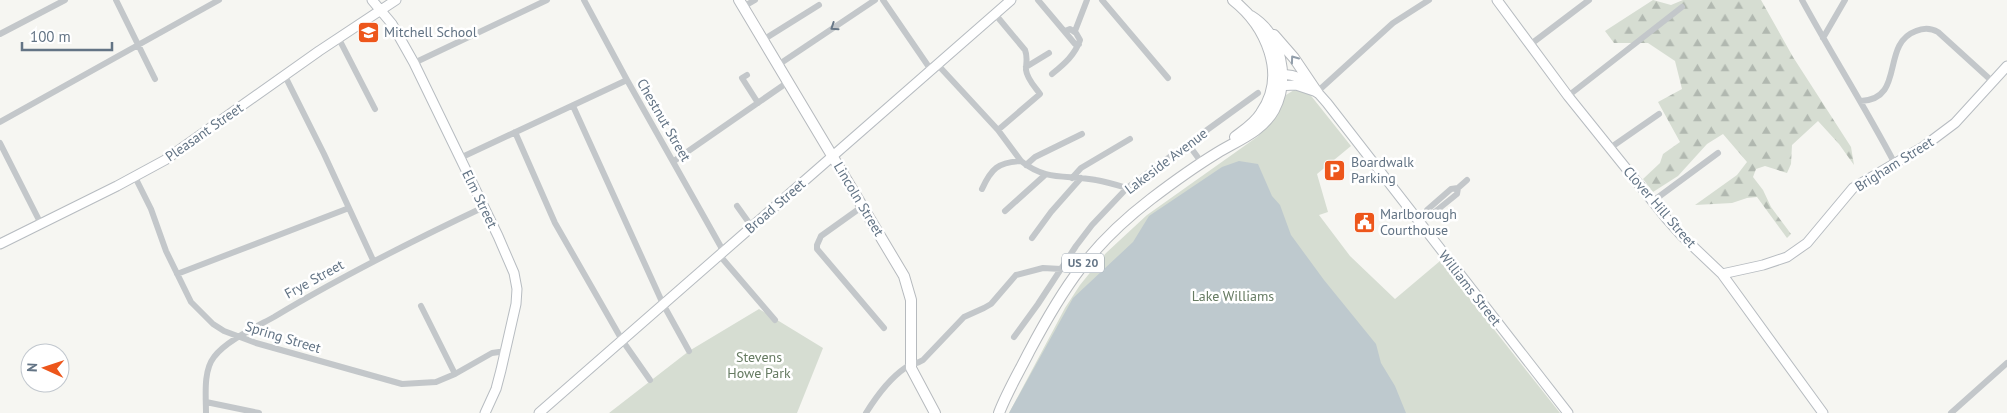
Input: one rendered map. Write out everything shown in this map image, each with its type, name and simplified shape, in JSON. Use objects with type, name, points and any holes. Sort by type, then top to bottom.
[{"type":"main road","name":"US 20","points":[[1233,0],[1258,21],[1277,48],[1277,86]]},
{"type":"main road","name":"Lincoln Street","points":[[741,4],[902,272],[909,290],[912,314],[910,365],[935,413]]},
{"type":"main road","name":"US 20","points":[[1251,16],[1269,49],[1278,74]]},
{"type":"main road","points":[[1266,30],[1283,44],[1317,92]]},
{"type":"main road","name":"Lakeside Avenue","points":[[998,413],[1050,312],[1085,260],[1127,219],[1216,154],[1254,121],[1262,112],[1277,86]]},
{"type":"street","points":[[0,34],[65,0]]},
{"type":"street","points":[[116,0],[155,79]]},
{"type":"street","points":[[0,122],[219,0]]},
{"type":"street","name":"Elm Street","points":[[372,0],[392,24],[414,63],[484,207],[514,274],[517,288],[516,304],[506,354],[496,389],[485,413]]},
{"type":"street","name":"Pleasant Street","points":[[0,244],[134,177],[190,143],[396,0]]},
{"type":"street","points":[[414,63],[547,0]]},
{"type":"street","name":"Chestnut Street","points":[[584,0],[721,247],[721,258],[775,320]]},
{"type":"street","points":[[741,4],[755,0]]},
{"type":"street","points":[[778,65],[874,0]]},
{"type":"street","points":[[883,0],[934,67],[998,130],[1023,163],[1045,175],[1096,180],[1127,188]]},
{"type":"street","name":"Broad Street","points":[[539,413],[1011,0]]},
{"type":"street","points":[[1038,0],[1072,42],[1078,44]]},
{"type":"street","points":[[1075,31],[1087,0]]},
{"type":"street","points":[[1102,0],[1168,78]]},
{"type":"street","points":[[1277,86],[1296,85],[1317,92],[1393,23],[1429,0]]},
{"type":"street","name":"Clover Hill Street","points":[[1497,0],[1568,96],[1653,201],[1682,236],[1722,274],[1823,413]]},
{"type":"street","points":[[1531,44],[1589,0]]},
{"type":"street","points":[[1802,0],[1894,162]]},
{"type":"street","points":[[1823,38],[1845,0]]},
{"type":"street","points":[[763,40],[820,5]]},
{"type":"street","points":[[1568,96],[1682,7]]},
{"type":"street","points":[[995,14],[1025,50],[1029,79],[1040,94],[998,130]]},
{"type":"street","points":[[1052,74],[1068,62],[1078,44],[1079,36],[1075,31],[1070,29],[1065,31]]},
{"type":"street","points":[[1861,101],[1872,100],[1880,95],[1889,79],[1899,44],[1907,35],[1922,29],[1938,32],[1993,82]]},
{"type":"street","points":[[339,39],[375,109]]},
{"type":"street","points":[[1026,67],[1049,53]]},
{"type":"street","name":"Brigham Street","points":[[1722,274],[1763,265],[1787,257],[1807,243],[1853,188],[1894,162],[1923,147],[1955,123],[2007,66]]},
{"type":"street","name":"Williams Street","points":[[1278,74],[1296,75],[1317,92],[1368,154],[1418,222],[1568,413]]},
{"type":"street","points":[[747,75],[742,78],[758,103]]},
{"type":"street","points":[[284,76],[373,260]]},
{"type":"street","points":[[460,158],[627,80]]},
{"type":"street","points":[[674,161],[788,82]]},
{"type":"street","name":"Lakeside Avenue","points":[[1014,336],[1092,225],[1127,188],[1258,93]]},
{"type":"street","points":[[573,106],[662,304],[689,350]]},
{"type":"street","points":[[1610,148],[1659,114]]},
{"type":"street","points":[[515,132],[555,224],[622,340],[650,380]]},
{"type":"street","points":[[982,189],[990,174],[1000,165],[1008,162],[1023,163],[1082,134]]},
{"type":"street","points":[[1072,178],[1081,168],[1130,139]]},
{"type":"street","points":[[0,142],[41,224]]},
{"type":"street","points":[[1188,144],[1202,163]]},
{"type":"street","points":[[1653,201],[1718,153]]},
{"type":"street","points":[[1005,211],[1045,175]]},
{"type":"street","name":"Spring Street","points":[[134,177],[151,209],[177,274],[191,302],[218,327],[239,337],[402,384],[436,382],[455,374],[492,353],[506,354]]},
{"type":"street","points":[[1032,238],[1051,212],[1081,178]]},
{"type":"street","points":[[1418,222],[1426,215],[1432,215],[1457,194],[1458,188],[1467,180]]},
{"type":"street","points":[[737,206],[752,227]]},
{"type":"street","points":[[863,206],[821,236],[817,249],[884,328]]},
{"type":"street","name":"Frye Street","points":[[206,413],[207,375],[210,362],[215,355],[239,337],[373,260],[484,207]]},
{"type":"street","points":[[177,274],[349,208]]},
{"type":"street","points":[[866,413],[890,382],[906,367],[923,360],[964,317],[984,308],[1016,275],[1043,268],[1061,269]]},
{"type":"street","points":[[422,306],[455,374]]},
{"type":"street","points":[[1950,413],[2007,364]]},
{"type":"street","points":[[206,402],[259,413]]},
{"type":"green space","points":[[1653,0],[1671,5],[1683,0],[1761,0],[1793,57],[1851,147],[1854,165],[1839,144],[1818,121],[1792,145],[1791,164],[1787,173],[1765,166],[1756,169],[1753,177],[1763,190],[1771,207],[1791,234],[1787,238],[1757,197],[1732,203],[1695,205],[1737,175],[1747,162],[1723,134],[1707,144],[1678,176],[1653,192],[1643,179],[1660,163],[1663,154],[1680,142],[1658,102],[1682,89],[1675,61],[1648,43],[1614,43],[1605,31]]},
{"type":"green space","name":"Lake Williams","points":[[1294,90],[1308,92],[1351,146],[1317,174],[1328,212],[1319,215],[1350,256],[1395,299],[1440,261],[1560,413],[1009,413],[1065,308],[1080,285],[1106,253],[1147,215],[1257,137],[1273,121],[1286,95]]},
{"type":"green space","name":"Stevens Howe Park","points":[[759,309],[823,348],[797,413],[609,413],[689,351]]},
{"type":"shaded area","name":"Lake Williams","points":[[1239,161],[1258,164],[1272,196],[1280,205],[1291,235],[1324,280],[1376,344],[1381,363],[1395,386],[1406,413],[1009,413],[1073,298],[1133,242],[1149,216],[1222,167]]},
{"type":"place","name":"Mitchell School","points":[[368,32]]},
{"type":"place","name":"Boardwalk Parking","points":[[1335,170]]},
{"type":"place","name":"Marlborough Courthouse","points":[[1364,222]]}]
